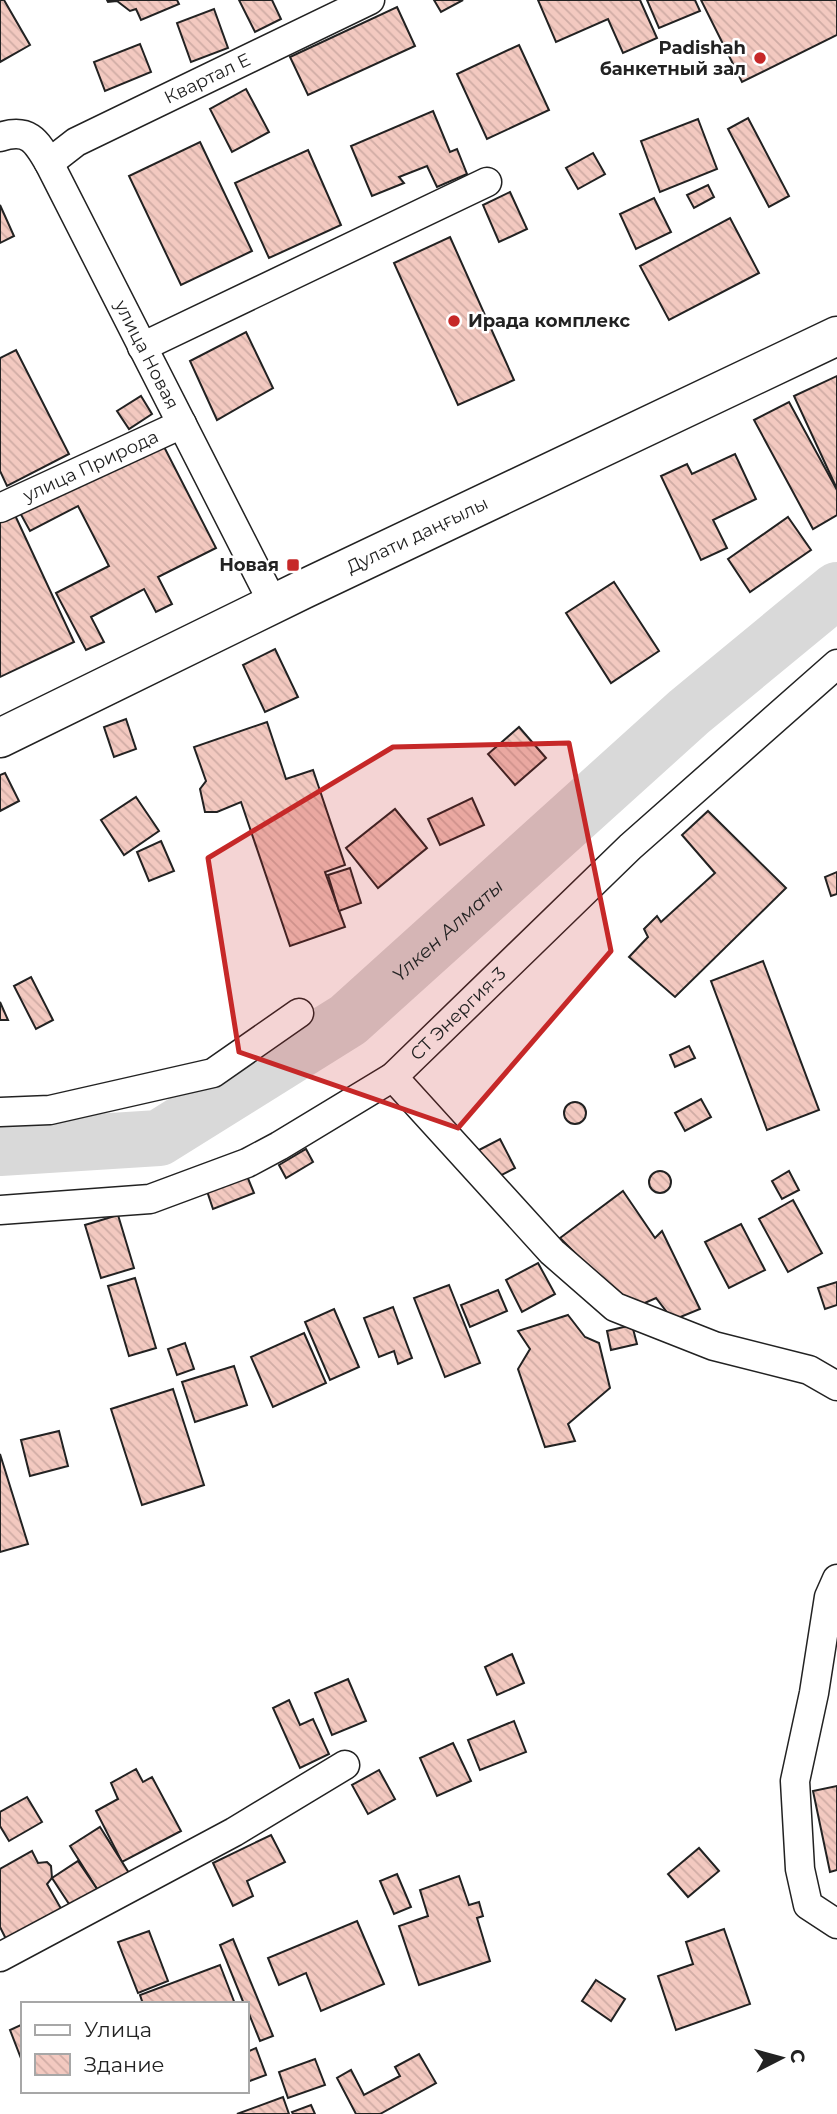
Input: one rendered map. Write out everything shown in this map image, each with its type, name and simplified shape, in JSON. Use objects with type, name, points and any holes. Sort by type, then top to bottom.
[{"type":"main road","name":"Дулати даңғылы","points":[[0,738],[273,603],[837,336]]},
{"type":"street","name":"Квартал Е","points":[[49,163],[76,142],[370,0]]},
{"type":"street","name":"улица Новая","points":[[0,137],[15,132],[33,139],[49,163],[273,603]]},
{"type":"street","points":[[142,346],[486,182]]},
{"type":"street","name":"улица Природа","points":[[0,508],[182,424]]},
{"type":"street","name":"СТ Энергия-3","points":[[0,1210],[150,1199],[247,1163],[393,1077],[630,847],[837,664]]},
{"type":"street","points":[[0,1112],[50,1110],[213,1073],[299,1013]]},
{"type":"street","points":[[393,1077],[552,1252],[615,1307],[714,1346],[809,1370],[837,1386]]},
{"type":"street","points":[[837,1579],[829,1597],[814,1693],[795,1782],[800,1869],[808,1905],[837,1924]]},
{"type":"street","points":[[0,1956],[233,1832],[345,1765]]},
{"type":"highlighted area","points":[[569,743],[611,951],[458,1128],[239,1052],[208,858],[393,747]]},
{"type":"building","points":[[0,0],[4,0],[30,45],[0,62]]},
{"type":"building","points":[[107,0],[177,0],[179,4],[141,20],[136,9],[130,11],[117,1]]},
{"type":"building","points":[[239,0],[272,0],[281,19],[255,32]]},
{"type":"building","points":[[434,0],[463,0],[441,12]]},
{"type":"building","points":[[538,0],[640,0],[657,38],[623,53],[608,19],[556,42]]},
{"type":"building","points":[[647,0],[695,0],[700,11],[659,28]]},
{"type":"building","name":"Padishah банкетный зал","points":[[701,0],[837,0],[837,35],[742,82]]},
{"type":"building","points":[[397,7],[415,46],[308,95],[290,57]]},
{"type":"building","points":[[214,9],[228,48],[191,62],[177,23]]},
{"type":"building","points":[[140,44],[151,72],[105,91],[94,62]]},
{"type":"building","points":[[519,45],[549,110],[487,139],[457,74]]},
{"type":"building","points":[[246,89],[269,132],[232,152],[210,109]]},
{"type":"building","points":[[433,111],[450,152],[457,149],[467,174],[437,187],[427,166],[399,177],[404,183],[372,196],[351,146]]},
{"type":"building","points":[[748,118],[789,196],[769,207],[728,129]]},
{"type":"building","points":[[698,119],[717,169],[660,192],[641,141]]},
{"type":"building","points":[[200,142],[252,251],[181,285],[129,176]]},
{"type":"building","points":[[308,150],[341,225],[269,258],[235,183]]},
{"type":"building","points":[[593,153],[605,174],[578,189],[566,168]]},
{"type":"building","points":[[708,185],[714,197],[694,208],[687,195]]},
{"type":"building","points":[[510,192],[527,229],[499,242],[483,205]]},
{"type":"building","points":[[654,198],[671,232],[636,249],[620,214]]},
{"type":"building","points":[[0,205],[14,236],[0,243]]},
{"type":"building","points":[[730,218],[759,273],[669,320],[640,266]]},
{"type":"building","name":"Ирада комплекс","points":[[450,237],[514,380],[458,405],[394,263]]},
{"type":"building","points":[[246,332],[273,388],[217,420],[190,361]]},
{"type":"building","points":[[16,350],[69,454],[7,486],[0,471],[0,358]]},
{"type":"building","points":[[837,376],[837,489],[794,396]]},
{"type":"building","points":[[141,396],[152,414],[129,429],[117,411]]},
{"type":"building","points":[[789,402],[837,490],[837,515],[813,529],[754,420]]},
{"type":"building","points":[[160,439],[216,548],[158,577],[172,604],[156,612],[144,589],[91,617],[104,642],[86,650],[56,593],[109,566],[78,506],[30,531],[19,511]]},
{"type":"building","points":[[735,454],[756,499],[713,520],[727,548],[701,560],[661,476],[687,464],[692,474]]},
{"type":"building","points":[[14,513],[74,642],[0,677],[0,520]]},
{"type":"building","points":[[788,517],[811,550],[750,592],[728,559]]},
{"type":"building","points":[[614,582],[659,651],[611,683],[566,613]]},
{"type":"building","points":[[275,649],[298,697],[265,712],[243,665]]},
{"type":"building","points":[[126,719],[136,749],[114,757],[104,727]]},
{"type":"building","points":[[267,722],[286,779],[313,770],[345,865],[325,872],[345,927],[290,946],[241,802],[217,812],[205,812],[200,789],[206,781],[194,747]]},
{"type":"building","points":[[519,727],[546,758],[515,785],[488,754]]},
{"type":"building","points":[[5,773],[19,801],[0,811],[0,775]]},
{"type":"building","points":[[136,797],[159,831],[124,855],[101,820]]},
{"type":"building","points":[[472,798],[484,825],[440,845],[428,819]]},
{"type":"building","points":[[395,809],[427,848],[378,888],[346,848]]},
{"type":"building","points":[[708,811],[786,888],[675,997],[629,957],[648,937],[644,929],[657,916],[661,922],[715,873],[682,835]]},
{"type":"building","points":[[161,841],[174,871],[149,881],[137,852]]},
{"type":"building","points":[[350,868],[361,903],[339,911],[328,875]]},
{"type":"building","points":[[837,872],[837,894],[831,896],[825,877]]},
{"type":"building","points":[[763,961],[819,1110],[767,1130],[711,981]]},
{"type":"building","points":[[31,977],[53,1020],[36,1029],[14,986]]},
{"type":"building","points":[[0,1002],[8,1020],[0,1020]]},
{"type":"building","points":[[689,1046],[695,1058],[675,1067],[670,1055]]},
{"type":"building","points":[[701,1099],[711,1117],[685,1131],[675,1113]]},
{"type":"building","points":[[575,1102],[585,1109],[586,1113],[579,1123],[575,1124],[565,1117],[564,1113],[571,1103]]},
{"type":"building","points":[[500,1139],[515,1168],[494,1179],[479,1150]]},
{"type":"building","points":[[306,1149],[313,1162],[286,1178],[279,1165]]},
{"type":"building","points":[[660,1171],[670,1178],[671,1182],[664,1192],[660,1193],[650,1186],[649,1182],[656,1172]]},
{"type":"building","points":[[789,1171],[799,1190],[782,1199],[772,1181]]},
{"type":"building","points":[[247,1176],[254,1193],[213,1209],[207,1191]]},
{"type":"building","points":[[623,1191],[655,1238],[662,1231],[700,1309],[673,1320],[656,1298],[631,1309],[560,1238]]},
{"type":"building","points":[[793,1200],[822,1253],[788,1272],[759,1219]]},
{"type":"building","points":[[118,1215],[134,1268],[101,1278],[85,1225]]},
{"type":"building","points":[[741,1224],[765,1270],[729,1288],[705,1242]]},
{"type":"building","points":[[538,1263],[555,1294],[522,1312],[506,1280]]},
{"type":"building","points":[[135,1278],[156,1348],[129,1356],[108,1286]]},
{"type":"building","points":[[837,1282],[837,1305],[825,1309],[818,1288]]},
{"type":"building","points":[[449,1285],[480,1363],[445,1377],[414,1298]]},
{"type":"building","points":[[498,1290],[507,1311],[470,1327],[461,1305]]},
{"type":"building","points":[[393,1307],[412,1358],[398,1364],[394,1351],[379,1357],[364,1318]]},
{"type":"building","points":[[334,1309],[359,1367],[330,1380],[305,1322]]},
{"type":"building","points":[[568,1315],[585,1337],[599,1343],[610,1388],[568,1424],[575,1441],[545,1447],[518,1369],[530,1349],[518,1331]]},
{"type":"building","points":[[632,1325],[637,1344],[611,1350],[607,1331]]},
{"type":"building","points":[[304,1333],[326,1383],[273,1407],[251,1357]]},
{"type":"building","points":[[185,1343],[194,1369],[177,1375],[168,1349]]},
{"type":"building","points":[[234,1366],[247,1405],[195,1422],[182,1382]]},
{"type":"building","points":[[173,1389],[204,1485],[142,1505],[111,1409]]},
{"type":"building","points":[[59,1431],[68,1466],[30,1476],[21,1440]]},
{"type":"building","points":[[0,1454],[28,1544],[0,1552]]},
{"type":"building","points":[[512,1654],[524,1683],[497,1695],[485,1667]]},
{"type":"building","points":[[348,1679],[366,1721],[332,1735],[315,1693]]},
{"type":"building","points":[[289,1700],[300,1725],[313,1719],[329,1754],[300,1768],[273,1708]]},
{"type":"building","points":[[514,1721],[526,1752],[480,1770],[468,1740]]},
{"type":"building","points":[[453,1743],[471,1781],[437,1796],[420,1758]]},
{"type":"building","points":[[136,1769],[143,1782],[152,1777],[181,1831],[122,1862],[96,1811],[118,1799],[111,1783]]},
{"type":"building","points":[[379,1770],[395,1799],[368,1814],[352,1785]]},
{"type":"building","points":[[837,1786],[837,1870],[830,1872],[813,1791]]},
{"type":"building","points":[[27,1797],[42,1822],[9,1841],[0,1826],[0,1812]]},
{"type":"building","points":[[100,1827],[129,1873],[99,1892],[70,1846]]},
{"type":"building","points":[[271,1835],[285,1862],[247,1881],[253,1896],[233,1906],[213,1863]]},
{"type":"building","points":[[699,1848],[719,1871],[688,1897],[668,1874]]},
{"type":"building","points":[[32,1851],[38,1863],[47,1862],[51,1866],[52,1878],[47,1884],[63,1912],[8,1943],[0,1927],[0,1869]]},
{"type":"building","points":[[78,1861],[99,1892],[73,1910],[52,1878]]},
{"type":"building","points":[[397,1874],[411,1907],[394,1914],[380,1881]]},
{"type":"building","points":[[459,1876],[469,1905],[479,1902],[483,1916],[477,1918],[490,1961],[419,1985],[399,1926],[428,1916],[420,1890]]},
{"type":"building","points":[[357,1921],[384,1984],[321,2011],[306,1973],[279,1985],[268,1958]]},
{"type":"building","points":[[724,1929],[750,2004],[676,2030],[658,1976],[693,1964],[686,1942]]},
{"type":"building","points":[[149,1931],[168,1981],[138,1993],[118,1942]]},
{"type":"building","points":[[233,1939],[273,2036],[260,2041],[248,2011],[248,2002],[243,2002],[220,1945]]},
{"type":"building","points":[[220,1965],[234,2002],[142,2002],[140,1995]]},
{"type":"building","points":[[596,1980],[625,1999],[611,2021],[582,2001]]},
{"type":"building","points":[[21,2025],[21,2058],[10,2030]]},
{"type":"building","points":[[256,2048],[266,2075],[248,2082],[248,2052]]},
{"type":"building","points":[[419,2054],[436,2083],[380,2114],[356,2114],[337,2078],[351,2070],[364,2095],[400,2076],[395,2067]]},
{"type":"building","points":[[315,2059],[325,2085],[288,2098],[279,2072]]},
{"type":"building","points":[[283,2097],[289,2114],[237,2114]]},
{"type":"building","points":[[311,2105],[315,2114],[292,2112]]},
{"type":"waterway","name":"Үлкен Алматы","points":[[0,1148],[159,1138],[348,1020],[689,712],[837,590]]},
{"type":"place","name":"Padishah банкетный зал","points":[[760,58]]},
{"type":"place","name":"Ирада комплекс","points":[[454,321]]},
{"type":"place","name":"Новая","points":[[293,565]]}]
